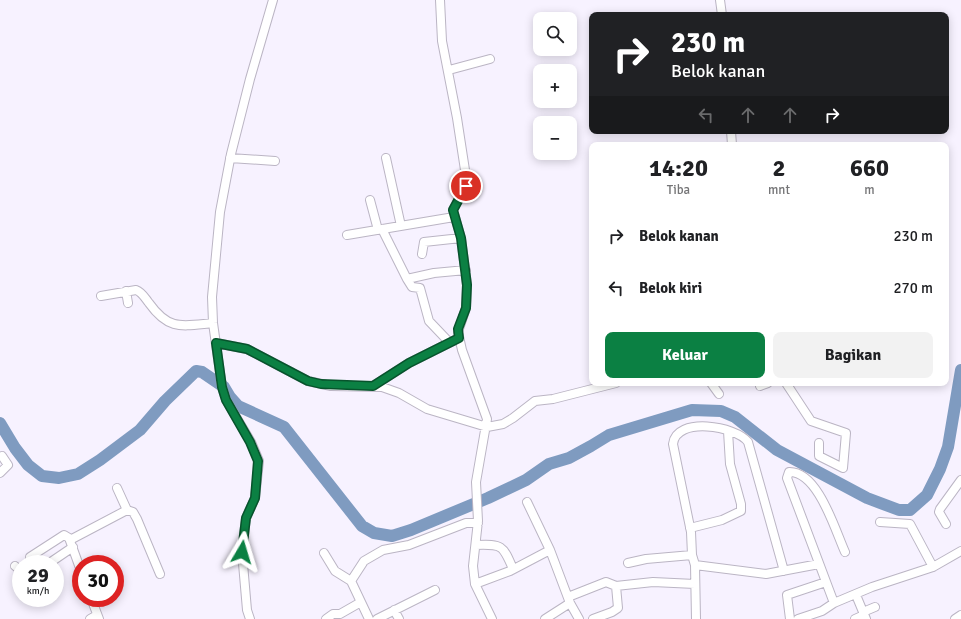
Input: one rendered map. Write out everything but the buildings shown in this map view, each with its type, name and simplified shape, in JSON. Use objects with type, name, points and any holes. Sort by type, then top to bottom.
[{"type":"street","points":[[250,619],[247,610],[242,552],[246,518],[255,498],[258,461],[250,442],[226,400],[222,387],[213,323],[212,297],[216,243],[230,158],[250,79],[273,0]]},
{"type":"street","points":[[440,0],[442,41],[449,70],[467,183],[454,206],[454,217],[461,238],[466,270],[466,308],[458,329],[459,338],[462,350],[487,416],[486,431],[476,482],[478,522],[473,566],[475,584],[492,619]]},
{"type":"street","points":[[720,0],[722,12]]},
{"type":"street","points":[[449,70],[490,59]]},
{"type":"street","points":[[230,158],[275,161]]},
{"type":"street","points":[[386,158],[401,226]]},
{"type":"street","points":[[370,200],[380,229],[398,264],[403,268],[412,287],[420,288],[429,321],[449,342]]},
{"type":"street","points":[[347,235],[454,217]]},
{"type":"street","points":[[422,254],[424,242],[461,238]]},
{"type":"street","points":[[407,279],[434,273],[466,270]]},
{"type":"street","points":[[101,296],[133,290],[140,291],[160,318],[172,324],[184,326],[213,323]]},
{"type":"street","points":[[126,291],[128,303]]},
{"type":"street","points":[[373,386],[409,363],[459,338]]},
{"type":"street","points":[[216,343],[247,349],[308,381],[321,384],[373,386],[393,390],[427,409],[486,431],[513,418],[535,401],[558,398],[604,386]]},
{"type":"street","points":[[713,386],[719,394]]},
{"type":"street","points":[[788,386],[811,421],[846,433],[843,468],[819,456],[819,443]]},
{"type":"street","points":[[696,619],[695,565],[692,555],[690,528],[684,504],[674,439],[676,435],[688,427],[697,426],[728,431],[744,436],[748,442],[784,571]]},
{"type":"street","points":[[690,528],[722,520],[741,511],[741,504],[730,464],[728,431]]},
{"type":"street","points":[[0,473],[7,468],[8,465],[2,456]]},
{"type":"street","points":[[834,604],[787,478],[789,472],[799,474],[817,489],[845,552]]},
{"type":"street","points":[[946,524],[939,512],[940,509],[960,486]]},
{"type":"street","points":[[117,488],[127,510],[133,512],[137,519],[160,574]]},
{"type":"street","points":[[527,502],[550,550],[569,600],[579,619]]},
{"type":"street","points":[[58,555],[71,544],[127,510]]},
{"type":"street","points":[[351,581],[364,561],[383,550],[409,545],[466,523],[478,522]]},
{"type":"street","points":[[880,522],[910,524],[933,567]]},
{"type":"street","points":[[33,555],[61,536],[66,535],[75,555]]},
{"type":"street","points":[[476,545],[501,546],[506,551],[513,569]]},
{"type":"street","points":[[475,584],[513,569],[550,550]]},
{"type":"street","points":[[798,619],[822,611],[872,587],[933,567],[961,551]]},
{"type":"street","points":[[324,553],[335,571],[351,581],[369,619]]},
{"type":"street","points":[[628,563],[646,559],[692,555]]},
{"type":"street","points":[[695,565],[755,574],[766,574],[819,564]]},
{"type":"street","points":[[545,619],[569,600],[606,582],[616,586],[653,582],[695,584]]},
{"type":"street","points":[[790,619],[786,595],[826,582]]},
{"type":"street","points":[[592,619],[612,612],[618,608],[616,586]]},
{"type":"street","points":[[377,619],[434,590]]},
{"type":"street","points":[[856,595],[864,615]]},
{"type":"street","points":[[326,619],[333,614],[340,614],[361,602]]},
{"type":"street","points":[[93,607],[95,618]]},
{"type":"street","points":[[855,619],[864,615],[875,607]]},
{"type":"street","points":[[394,610],[399,619]]},
{"type":"street","points":[[955,619],[961,615]]},
{"type":"waterway","points":[[0,423],[15,448],[28,465],[42,476],[59,478],[78,474],[100,460],[140,430],[165,401],[196,371],[202,372],[224,387],[238,406],[284,427],[362,526],[374,533],[392,536],[411,530],[488,498],[526,480],[549,464],[569,458],[609,435],[692,410],[721,411],[735,417],[777,450],[867,498],[899,510],[910,510],[927,495],[940,469],[948,447],[961,370]]},
{"type":"route","points":[[242,552],[246,518],[255,498],[258,461],[250,442],[226,400],[222,387],[216,343],[247,349],[308,381],[331,386],[373,386],[409,363],[459,338],[458,329],[466,308],[467,285],[461,238],[453,215],[453,210],[466,186]]}]
